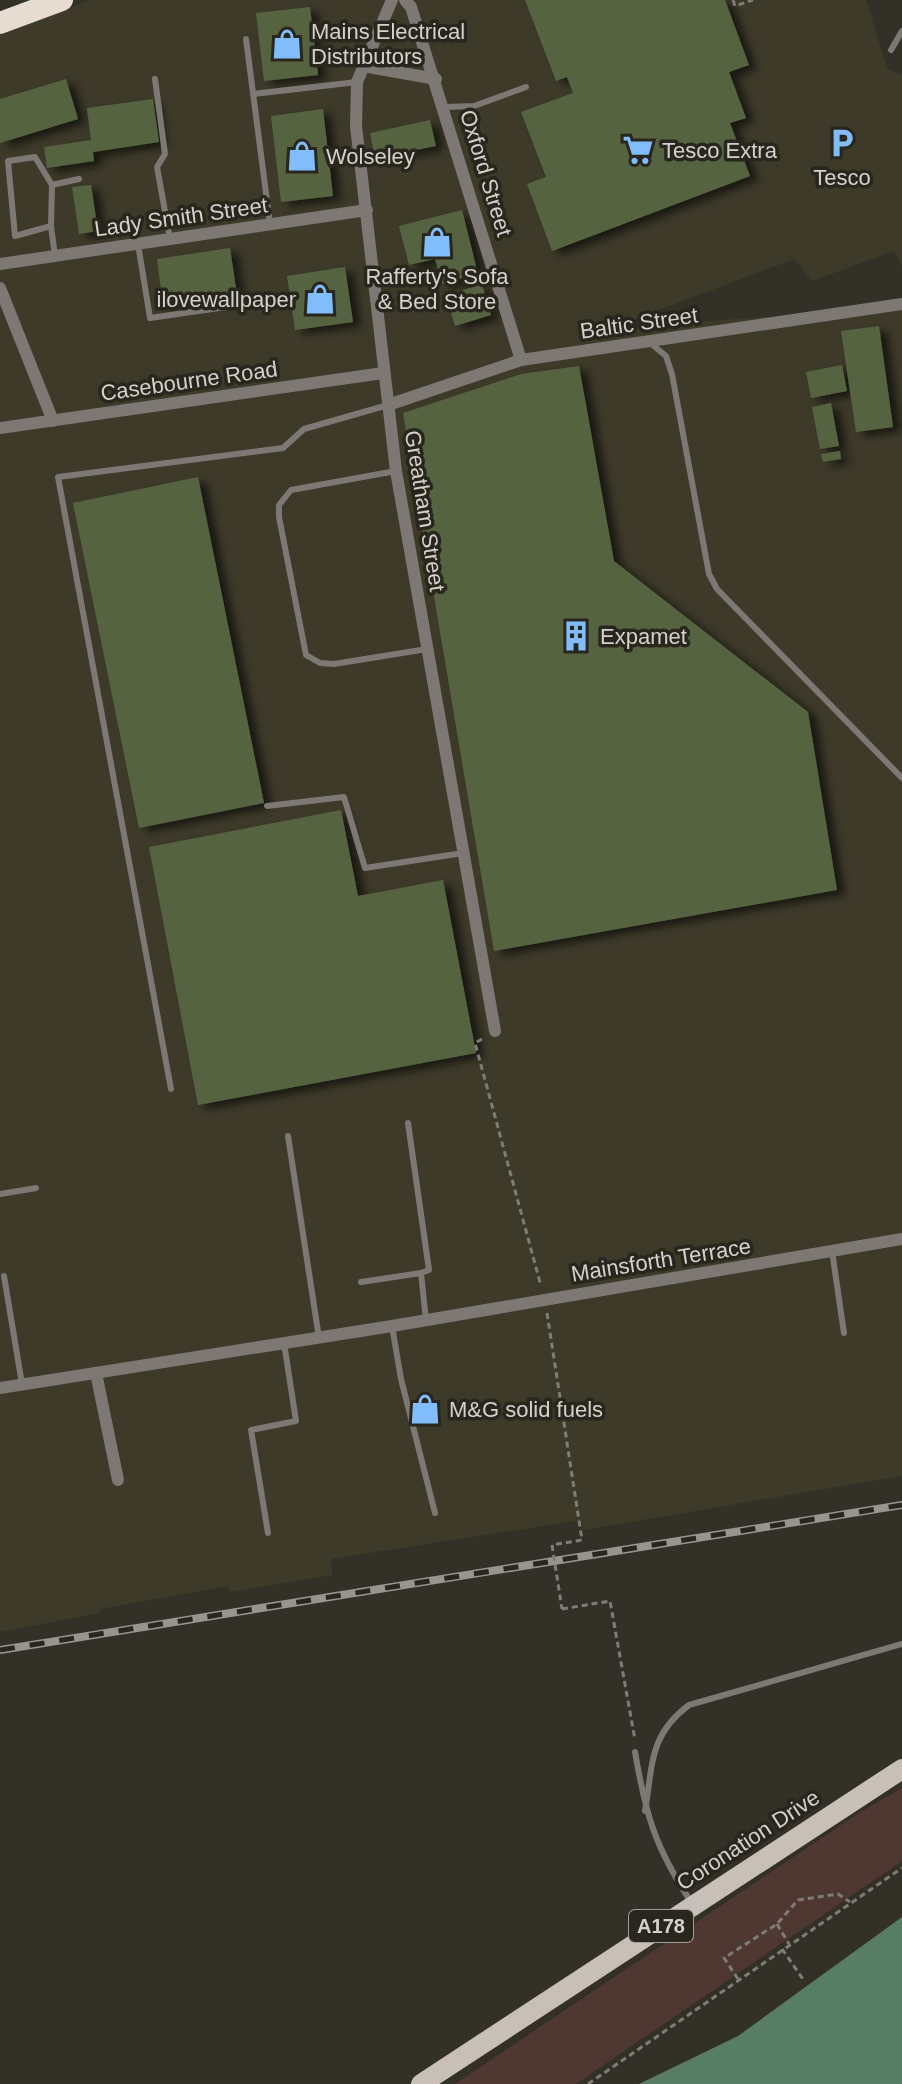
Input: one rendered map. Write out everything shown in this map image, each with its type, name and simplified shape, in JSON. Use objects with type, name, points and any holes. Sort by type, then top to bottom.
[{"type":"highway","points":[[0,23],[62,0]]},
{"type":"main road","name":"Coronation Drive","points":[[421,2084],[902,1769]]},
{"type":"street","name":"Greatham Street","points":[[392,0],[357,82],[356,126],[396,471],[495,1031]]},
{"type":"street","name":"Oxford Street","points":[[405,0],[411,7],[436,79],[521,360]]},
{"type":"street","points":[[363,66],[436,79]]},
{"type":"street","name":"Lady Smith Street","points":[[0,264],[367,210]]},
{"type":"street","points":[[0,288],[53,421]]},
{"type":"street","name":"Baltic Street","points":[[388,405],[521,360],[902,304]]},
{"type":"street","name":"Casebourne Road","points":[[0,428],[383,373]]},
{"type":"street","name":"Mainsforth Terrace","points":[[0,1388],[392,1326],[902,1239]]},
{"type":"street","points":[[96,1373],[118,1480]]},
{"type":"lane","points":[[891,50],[902,31]]},
{"type":"lane","points":[[246,39],[270,224]]},
{"type":"lane","points":[[155,79],[165,154],[157,167],[170,239]]},
{"type":"lane","points":[[253,94],[357,82]]},
{"type":"lane","points":[[445,107],[474,106],[526,87]]},
{"type":"lane","points":[[51,226],[15,236],[8,161],[35,157],[52,185],[51,226],[55,256]]},
{"type":"lane","points":[[52,185],[79,179]]},
{"type":"lane","points":[[138,244],[150,318],[233,306]]},
{"type":"lane","points":[[649,342],[666,356],[672,374],[709,574],[717,589],[902,778]]},
{"type":"lane","points":[[171,1089],[58,477],[283,448],[304,429],[388,405]]},
{"type":"lane","points":[[396,471],[291,490],[284,495],[279,517],[306,655],[320,663],[427,649]]},
{"type":"lane","points":[[267,806],[344,797],[365,868],[463,853]]},
{"type":"lane","points":[[361,1282],[429,1270],[408,1123]]},
{"type":"lane","points":[[288,1136],[319,1338]]},
{"type":"lane","points":[[0,1194],[36,1188]]},
{"type":"lane","points":[[832,1251],[844,1333]]},
{"type":"lane","points":[[421,1273],[426,1320]]},
{"type":"lane","points":[[4,1276],[22,1384]]},
{"type":"lane","points":[[392,1326],[401,1379],[435,1513]]},
{"type":"lane","points":[[268,1533],[251,1430],[296,1421],[284,1343]]},
{"type":"lane","points":[[645,1811],[657,1740],[669,1720],[689,1705],[902,1644]]},
{"type":"lane","points":[[635,1752],[645,1811],[662,1857],[693,1905]]},
{"type":"path","points":[[733,0],[735,6],[753,0]]},
{"type":"path","points":[[495,1031],[475,1043],[545,1299],[582,1540],[552,1545],[562,1609],[610,1601],[635,1752]]},
{"type":"path","points":[[588,2084],[902,1868]]},
{"type":"path","points":[[738,1979],[724,1958],[777,1924],[798,1900],[838,1894],[850,1902]]},
{"type":"path","points":[[777,1924],[789,1944]]},
{"type":"path","points":[[782,1949],[805,1982]]},
{"type":"shaded area","points":[[91,0],[866,0],[888,70],[902,75],[902,266],[894,251],[812,281],[794,259],[619,325],[574,331],[902,307],[902,1476],[583,1530],[581,1520],[331,1559],[332,1575],[230,1592],[228,1586],[100,1609],[100,1613],[0,1632],[0,33]]},
{"type":"shaded area","points":[[902,1788],[902,1861],[576,2084],[455,2084],[859,1813]]},
{"type":"shaded area","points":[[902,1917],[902,2084],[639,2084],[738,2036]]},
{"type":"building","name":"Tesco Extra","points":[[525,0],[725,0],[749,65],[729,72],[746,118],[730,123],[750,176],[552,251],[527,184],[546,177],[521,112],[573,93],[567,77],[556,81]]},
{"type":"building","name":"Mains Electrical Distributors","points":[[310,7],[318,75],[264,81],[256,13]]},
{"type":"building","points":[[66,79],[78,119],[0,143],[0,99]]},
{"type":"building","points":[[153,99],[159,142],[93,152],[94,161],[47,168],[44,147],[91,140],[87,108]]},
{"type":"building","name":"Wolseley","points":[[323,109],[333,196],[281,202],[271,116]]},
{"type":"building","points":[[430,120],[436,146],[375,158],[370,133]]},
{"type":"building","points":[[91,185],[98,231],[79,234],[72,187]]},
{"type":"building","name":"Rafferty's Sofa & Bed Store","points":[[462,210],[478,274],[442,284],[435,259],[409,265],[399,226]]},
{"type":"building","points":[[230,248],[237,295],[163,305],[157,259]]},
{"type":"building","name":"ilovewallpaper","points":[[345,267],[353,322],[295,330],[287,276]]},
{"type":"building","points":[[482,284],[491,315],[455,326],[446,296]]},
{"type":"building","points":[[879,326],[893,427],[856,432],[841,331]]},
{"type":"building","points":[[842,365],[847,391],[811,398],[806,372]]},
{"type":"building","name":"Expamet","points":[[579,366],[614,561],[808,712],[837,890],[494,951],[403,413],[521,374]]},
{"type":"building","points":[[831,403],[839,446],[820,449],[812,407]]},
{"type":"building","points":[[840,451],[841,459],[823,462],[821,454]]},
{"type":"building","points":[[198,477],[264,803],[139,828],[73,503]]},
{"type":"building","points":[[341,810],[358,896],[443,880],[476,1053],[198,1105],[149,847]]},
{"type":"railway","points":[[0,1650],[902,1505]]},
{"type":"place","name":"Mains Electrical Distributors","points":[[287,44]]},
{"type":"place","name":"Tesco","points":[[842,143]]},
{"type":"place","name":"Tesco Extra","points":[[638,150]]},
{"type":"place","name":"Wolseley","points":[[302,156]]},
{"type":"place","name":"Rafferty's Sofa & Bed Store","points":[[437,242]]},
{"type":"place","name":"ilovewallpaper","points":[[320,299]]},
{"type":"place","name":"Expamet","points":[[576,636]]},
{"type":"place","name":"M&G solid fuels","points":[[425,1409]]}]
